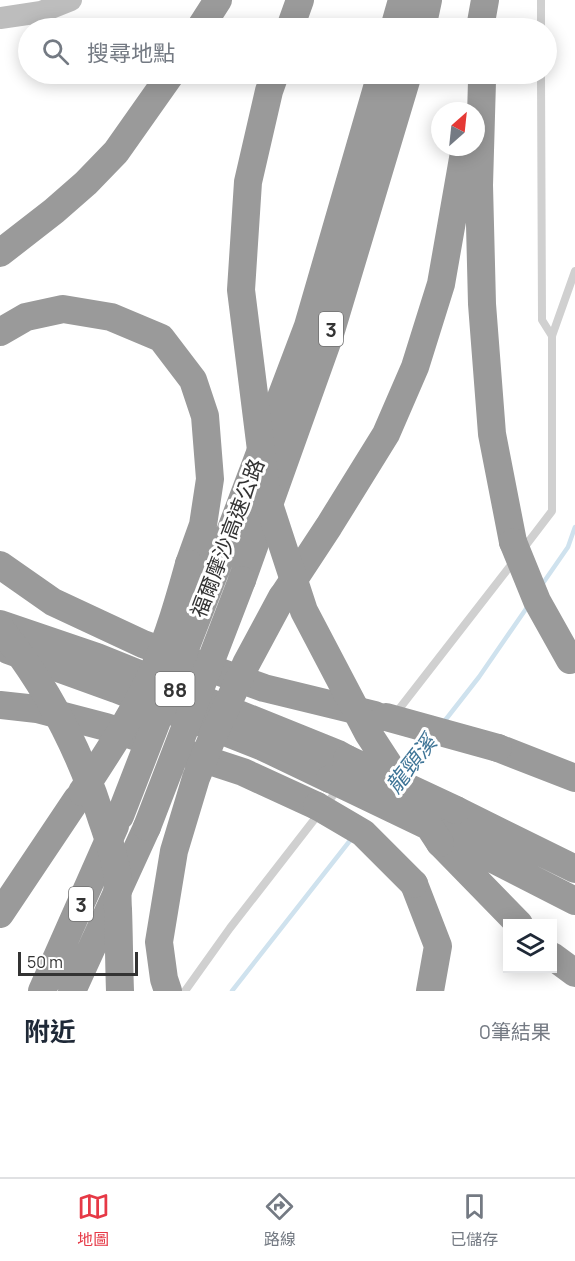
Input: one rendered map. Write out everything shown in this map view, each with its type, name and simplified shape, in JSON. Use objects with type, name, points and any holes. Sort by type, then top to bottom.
[{"type":"highway","points":[[206,18],[218,0]]},
{"type":"highway","points":[[294,18],[300,0]]},
{"type":"highway","points":[[410,18],[428,0]]},
{"type":"highway","points":[[481,18],[484,0]]},
{"type":"highway","points":[[0,253],[86,183],[116,152],[164,84]]},
{"type":"highway","points":[[271,84],[248,182],[241,290],[267,498],[304,611],[368,733],[440,843],[514,919]]},
{"type":"highway","name":"福爾摩沙高速公路","points":[[42,991],[120,816],[202,567],[308,326],[378,84]]},
{"type":"highway","name":"福爾摩沙高速公路","points":[[72,991],[147,827],[242,580],[330,333],[405,84]]},
{"type":"highway","points":[[470,102],[473,84]]},
{"type":"highway","points":[[482,84],[480,185],[482,304],[492,434],[513,542],[537,601],[573,663]]},
{"type":"highway","points":[[168,991],[159,942],[174,851],[196,778],[246,664],[282,597],[386,434],[414,367],[441,284],[463,156]]},
{"type":"highway","points":[[0,332],[26,316],[63,309],[111,317],[161,338],[193,380],[205,416],[210,479],[203,525],[202,567],[171,625],[153,671],[123,728],[0,914]]},
{"type":"highway","points":[[0,566],[53,602],[142,644],[382,728],[498,748],[575,778]]},
{"type":"highway","points":[[0,626],[51,702],[76,751],[97,802],[117,872],[120,991]]},
{"type":"highway","name":"88","points":[[0,626],[97,657],[327,750],[575,901]]},
{"type":"highway","name":"88","points":[[0,647],[116,689],[253,743],[352,765]]},
{"type":"highway","points":[[0,705],[37,709],[106,727],[243,772],[317,806],[363,833],[414,884],[438,946],[430,991]]},
{"type":"highway","name":"88","points":[[447,821],[575,869]]},
{"type":"highway","points":[[557,960],[575,973]]},
{"type":"street","points":[[0,18],[41,12],[71,0]]},
{"type":"lane","points":[[541,0],[541,18]]},
{"type":"lane","points":[[541,84],[542,320],[552,336]]},
{"type":"lane","points":[[184,991],[352,765],[552,511],[552,336],[575,271]]},
{"type":"waterway","name":"龍頸溪","points":[[541,586],[568,547],[575,527]]},
{"type":"waterway","name":"龍頸溪","points":[[443,723],[479,677],[528,606]]},
{"type":"waterway","name":"龍頸溪","points":[[404,772],[430,739]]},
{"type":"waterway","name":"龍頸溪","points":[[232,991],[352,838]]}]
